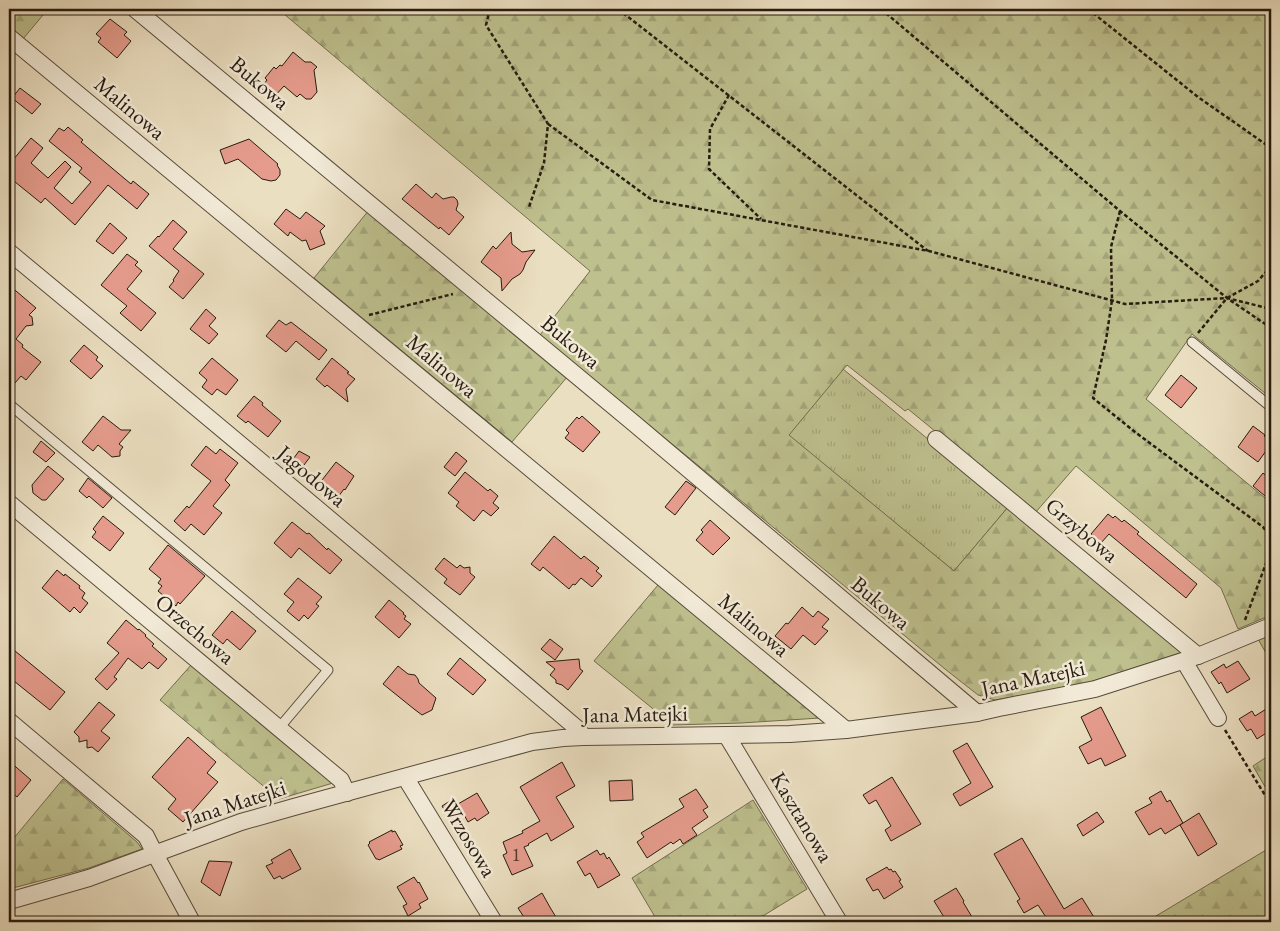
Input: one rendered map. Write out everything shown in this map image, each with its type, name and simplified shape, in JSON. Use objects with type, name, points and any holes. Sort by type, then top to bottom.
[{"type":"street","name":"Bukowa","points":[[135,9],[473,289],[977,713]]},
{"type":"street","name":"Malinowa","points":[[9,37],[846,730]]},
{"type":"street","name":"Jagodowa","points":[[9,252],[184,396],[492,656],[579,730],[583,737]]},
{"type":"street","name":"Grzybowa","points":[[936,439],[1191,658],[1218,718]]},
{"type":"street","name":"Orzechowa","points":[[9,503],[341,780],[347,793]]},
{"type":"street","name":"Jana Matejki","points":[[9,901],[88,878],[241,822],[532,742],[583,737],[790,734],[846,730],[977,713],[1095,689],[1191,658],[1271,626]]},
{"type":"street","points":[[9,720],[146,836],[192,922]]},
{"type":"street","name":"Kasztanowa","points":[[727,736],[838,922]]},
{"type":"street","name":"Wrzosowa","points":[[405,777],[494,922]]},
{"type":"lane","points":[[1192,342],[1271,407]]},
{"type":"lane","points":[[9,404],[328,670],[280,728]]},
{"type":"path","points":[[490,9],[486,25],[548,124],[652,200],[929,251],[1125,304],[1227,298],[1271,309]]},
{"type":"path","points":[[618,9],[929,251]]},
{"type":"path","points":[[880,9],[1120,212],[1227,298],[1271,328]]},
{"type":"path","points":[[1088,9],[1198,97],[1271,148]]},
{"type":"path","points":[[729,95],[710,129],[709,169],[762,220]]},
{"type":"path","points":[[529,207],[544,163],[548,124]]},
{"type":"path","points":[[1120,212],[1111,247],[1112,300],[1106,340],[1093,398],[1135,432],[1263,527],[1271,538]]},
{"type":"path","points":[[1192,342],[1227,298],[1258,281],[1271,266]]},
{"type":"path","points":[[350,319],[473,289]]},
{"type":"path","points":[[1237,640],[1271,550]]},
{"type":"path","points":[[1218,718],[1271,805]]},
{"type":"green space","points":[[9,9],[48,9],[23,39],[9,27]]},
{"type":"green space","points":[[278,9],[1271,9],[1271,398],[1192,334],[1146,399],[1271,503],[1271,615],[1238,629],[1221,588],[1076,466],[1035,513],[908,409],[905,411],[847,365],[789,435],[954,571],[1009,506],[1183,652],[1081,685],[995,700],[978,695],[540,335],[590,271]]},
{"type":"green space","points":[[369,210],[568,376],[512,442],[314,278]]},
{"type":"green space","points":[[843,369],[1009,506],[954,571],[788,435]]},
{"type":"green space","points":[[658,585],[820,718],[673,725],[594,661]]},
{"type":"green space","points":[[1271,634],[1271,662],[1258,639]]},
{"type":"green space","points":[[192,664],[333,783],[279,799],[160,700]]},
{"type":"green space","points":[[1271,754],[1271,797],[1253,766]]},
{"type":"green space","points":[[63,779],[137,842],[142,849],[89,868],[9,889],[9,844]]},
{"type":"green space","points":[[753,800],[807,889],[753,922],[658,922],[632,878]]},
{"type":"green space","points":[[1271,847],[1271,922],[1146,922]]},
{"type":"building","points":[[110,19],[127,32],[124,35],[131,41],[117,58],[98,42],[101,38],[96,34]]},
{"type":"building","points":[[293,52],[305,62],[311,62],[317,67],[314,70],[317,92],[311,99],[306,99],[300,94],[297,97],[284,86],[273,98],[261,88],[267,80],[265,78],[274,67],[276,69],[280,65],[282,66]]},
{"type":"building","points":[[20,88],[41,104],[32,114],[12,98]]},
{"type":"building","points":[[68,127],[83,140],[81,142],[131,184],[133,181],[149,194],[137,209],[108,185],[75,225],[45,198],[41,203],[9,177],[9,165],[31,138],[43,148],[31,163],[48,178],[65,161],[71,167],[54,188],[72,204],[91,182],[79,172],[82,168],[49,141],[59,128],[64,131]]},
{"type":"building","points":[[249,139],[278,164],[280,175],[276,180],[262,179],[238,159],[225,164],[220,150]]},
{"type":"building","points":[[416,184],[432,198],[436,193],[443,199],[454,197],[457,200],[456,210],[464,217],[449,235],[402,199]]},
{"type":"building","points":[[286,209],[300,219],[306,212],[325,226],[320,231],[325,244],[310,250],[306,240],[302,241],[290,232],[288,236],[274,224]]},
{"type":"building","points":[[173,220],[187,232],[173,249],[204,274],[183,299],[169,287],[179,271],[149,246]]},
{"type":"building","points":[[110,223],[127,238],[113,254],[96,241]]},
{"type":"building","points":[[511,232],[512,244],[522,252],[535,250],[520,274],[512,279],[502,291],[501,278],[481,262],[493,246],[496,249]]},
{"type":"building","points":[[127,254],[138,262],[135,265],[142,271],[127,289],[156,313],[141,331],[120,313],[127,306],[101,285]]},
{"type":"building","points":[[9,285],[36,308],[29,315],[32,317],[33,325],[26,326],[16,339],[23,345],[22,347],[41,362],[26,380],[21,376],[9,390]]},
{"type":"building","points":[[206,309],[216,318],[209,326],[218,334],[209,344],[190,329]]},
{"type":"building","points":[[279,320],[286,325],[291,322],[327,350],[319,360],[296,341],[286,352],[266,336]]},
{"type":"building","points":[[84,345],[98,357],[96,360],[103,366],[91,379],[70,361]]},
{"type":"building","points":[[212,358],[238,380],[226,395],[217,389],[212,395],[202,387],[207,380],[199,373]]},
{"type":"building","points":[[332,358],[355,379],[346,389],[348,402],[327,385],[325,387],[316,379]]},
{"type":"building","points":[[1181,375],[1197,388],[1181,408],[1165,395]]},
{"type":"building","points":[[254,396],[281,421],[268,437],[248,421],[246,423],[237,416]]},
{"type":"building","points":[[103,416],[121,430],[131,430],[119,444],[123,447],[120,451],[120,456],[112,457],[98,445],[93,451],[82,442]]},
{"type":"building","points":[[582,416],[600,432],[583,452],[565,438],[569,433],[566,430],[577,417],[579,419]]},
{"type":"building","points":[[1253,426],[1271,441],[1271,444],[1258,462],[1238,447]]},
{"type":"building","points":[[41,441],[55,453],[46,462],[33,452]]},
{"type":"building","points":[[206,446],[216,454],[220,449],[238,463],[225,480],[230,485],[213,506],[222,513],[204,535],[191,524],[185,531],[174,521],[187,506],[189,508],[211,481],[191,465]]},
{"type":"building","points":[[299,451],[310,457],[298,473],[288,466]]},
{"type":"building","points":[[456,452],[467,461],[455,476],[444,467]]},
{"type":"building","points":[[336,462],[354,476],[338,497],[319,484]]},
{"type":"building","points":[[48,466],[64,479],[46,500],[42,500],[33,493],[32,485]]},
{"type":"building","points":[[465,472],[488,491],[490,489],[498,496],[493,503],[499,508],[491,516],[483,510],[474,521],[456,506],[459,502],[448,493]]},
{"type":"building","points":[[1263,473],[1271,480],[1271,501],[1253,486]]},
{"type":"building","points":[[88,478],[112,498],[103,508],[89,496],[87,498],[79,491]]},
{"type":"building","points":[[686,481],[696,488],[675,515],[665,507]]},
{"type":"building","points":[[1108,514],[1113,518],[1115,516],[1122,522],[1124,520],[1139,532],[1137,534],[1197,584],[1186,598],[1109,534],[1101,543],[1091,534]]},
{"type":"building","points":[[103,516],[124,533],[110,551],[92,537],[96,532],[93,529]]},
{"type":"building","points":[[710,520],[730,538],[713,555],[696,540],[703,532],[701,530]]},
{"type":"building","points":[[292,522],[307,534],[309,533],[327,550],[328,548],[342,560],[330,574],[299,548],[291,558],[274,543]]},
{"type":"building","points":[[554,536],[581,559],[584,556],[599,568],[596,571],[602,576],[592,587],[581,578],[569,589],[543,567],[540,571],[531,564]]},
{"type":"building","points":[[168,545],[205,576],[176,606],[158,591],[162,586],[158,583],[161,579],[149,569]]},
{"type":"building","points":[[444,558],[457,568],[460,565],[464,568],[470,567],[470,573],[475,577],[460,595],[444,583],[447,579],[435,569]]},
{"type":"building","points":[[57,570],[80,586],[79,588],[85,593],[82,598],[88,603],[80,613],[74,607],[70,612],[42,588]]},
{"type":"building","points":[[298,578],[322,597],[316,604],[319,606],[308,619],[304,615],[299,621],[287,611],[294,602],[284,594]]},
{"type":"building","points":[[389,600],[404,613],[406,616],[404,619],[411,624],[399,638],[375,617]]},
{"type":"building","points":[[802,607],[813,617],[818,611],[829,619],[822,627],[828,631],[815,645],[803,635],[791,649],[775,636]]},
{"type":"building","points":[[232,611],[256,631],[240,650],[227,639],[223,644],[212,635]]},
{"type":"building","points":[[126,620],[146,635],[154,644],[152,646],[167,659],[158,669],[149,662],[142,669],[128,658],[114,677],[117,679],[107,690],[95,679],[119,653],[107,643]]},
{"type":"building","points":[[550,639],[563,649],[555,660],[541,649]]},
{"type":"building","points":[[9,646],[65,692],[50,710],[9,677]]},
{"type":"building","points":[[460,658],[486,680],[473,695],[447,674]]},
{"type":"building","points":[[579,659],[580,669],[583,671],[568,690],[556,683],[556,680],[550,675],[555,669],[546,662]]},
{"type":"building","points":[[1238,661],[1250,679],[1227,693],[1221,682],[1219,684],[1211,672],[1224,664],[1226,668]]},
{"type":"building","points":[[398,666],[408,674],[415,675],[419,683],[436,698],[432,710],[422,715],[383,684]]},
{"type":"building","points":[[99,702],[115,715],[101,731],[110,738],[98,752],[92,747],[87,748],[87,740],[79,742],[79,737],[74,732]]},
{"type":"building","points":[[1271,706],[1271,730],[1257,739],[1251,729],[1247,731],[1239,719],[1252,711],[1255,716]]},
{"type":"building","points":[[1101,707],[1126,756],[1105,766],[1101,758],[1088,764],[1079,747],[1092,740],[1081,717]]},
{"type":"building","points":[[188,737],[216,762],[207,773],[218,782],[183,822],[168,809],[176,799],[152,777]]},
{"type":"building","points":[[967,743],[993,787],[960,806],[953,794],[971,783],[953,751]]},
{"type":"building","points":[[9,761],[31,780],[17,797],[9,790]]},
{"type":"building","points":[[562,762],[575,786],[556,797],[574,827],[551,841],[547,833],[524,847],[533,866],[512,875],[503,855],[507,853],[503,842],[523,833],[522,831],[540,821],[520,787]]},
{"type":"building","points":[[892,777],[921,824],[891,841],[885,830],[891,826],[876,800],[869,804],[863,795]]},
{"type":"building","points":[[632,780],[633,800],[610,801],[609,781]]},
{"type":"building","points":[[696,789],[708,807],[703,810],[708,817],[692,828],[697,835],[683,844],[680,839],[673,844],[671,842],[647,858],[637,842],[644,837],[641,833],[684,807],[679,799]]},
{"type":"building","points":[[1161,791],[1167,802],[1170,800],[1183,823],[1165,834],[1161,828],[1149,835],[1135,812],[1152,803],[1149,798]]},
{"type":"building","points":[[477,793],[489,813],[477,821],[475,818],[468,822],[458,804]]},
{"type":"building","points":[[453,799],[460,812],[449,818],[442,806]]},
{"type":"building","points":[[1097,812],[1104,822],[1083,836],[1077,825]]},
{"type":"building","points":[[1199,813],[1217,844],[1198,856],[1180,825]]},
{"type":"building","points":[[392,830],[392,832],[395,831],[403,845],[400,846],[402,849],[379,860],[376,859],[368,845],[369,842]]},
{"type":"building","points":[[1022,838],[1064,909],[1082,898],[1097,922],[1049,922],[1038,905],[1024,913],[1017,901],[1020,899],[994,854]]},
{"type":"building","points":[[290,849],[301,869],[282,879],[280,876],[274,879],[266,866],[273,863],[271,860]]},
{"type":"building","points":[[597,850],[600,855],[604,853],[607,859],[609,857],[620,875],[598,888],[590,873],[585,876],[577,862]]},
{"type":"building","points":[[209,861],[232,862],[220,896],[201,882]]},
{"type":"building","points":[[887,867],[893,872],[895,871],[903,887],[884,899],[878,889],[873,891],[866,879]]},
{"type":"building","points":[[414,877],[419,882],[428,899],[419,904],[421,908],[408,916],[403,906],[407,904],[397,887]]},
{"type":"building","points":[[956,888],[975,922],[947,922],[934,901]]},
{"type":"building","points":[[542,893],[559,922],[527,922],[518,908]]}]
